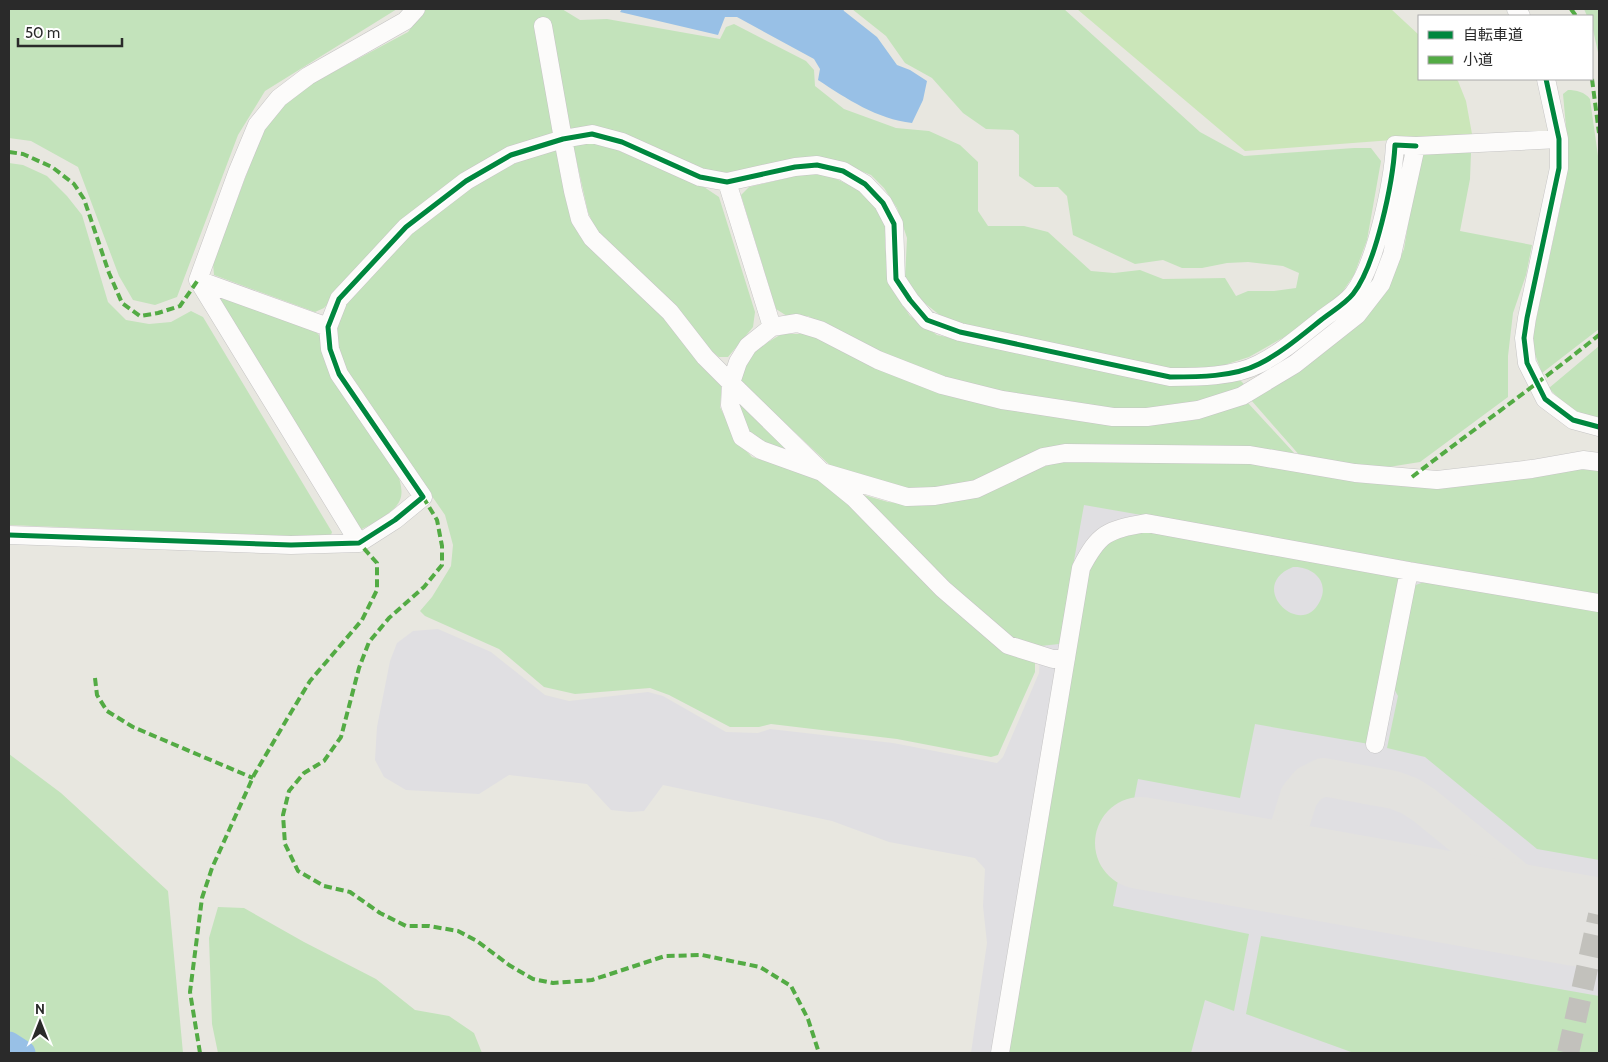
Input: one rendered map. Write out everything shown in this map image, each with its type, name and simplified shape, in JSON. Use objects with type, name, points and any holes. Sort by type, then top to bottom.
[{"type":"street","points":[[198,280],[237,174],[257,126],[279,98],[308,76],[404,20],[416,9]]},
{"type":"street","points":[[544,26],[563,140],[580,219],[592,238],[659,301],[705,357],[822,472],[854,498],[943,589],[1008,645],[1053,659],[1066,659]]},
{"type":"street","points":[[1546,80],[1558,139],[1558,168],[1527,318],[1524,338],[1527,363],[1545,399],[1573,420],[1599,427]]},
{"type":"street","points":[[9,535],[291,545],[359,543],[395,520],[423,497],[339,374],[330,349],[328,327],[339,299],[406,227],[466,181],[511,155],[563,140],[592,134],[622,142],[700,177],[727,182],[796,167],[817,165],[843,171],[864,184],[883,203],[894,224],[896,279],[927,320],[960,332],[1170,377],[1200,377],[1227,373],[1258,364],[1296,340],[1353,294],[1367,269],[1380,226],[1394,164],[1395,145],[1416,146],[1558,139]]},
{"type":"street","points":[[1416,146],[1392,256],[1381,284],[1357,315],[1295,364],[1242,396],[1198,410],[1147,417],[1113,417],[1002,400],[942,385],[887,364],[820,330],[797,323],[772,327],[748,346],[738,362],[731,383],[730,405],[742,437],[761,450],[822,472],[907,497],[935,496],[976,489],[1043,457],[1065,453],[1250,455],[1356,473],[1437,480],[1532,470],[1583,460],[1599,462]]},
{"type":"street","points":[[727,182],[772,327]]},
{"type":"street","points":[[198,280],[328,327]]},
{"type":"street","points":[[198,280],[359,543]]},
{"type":"street","points":[[1000,1053],[1081,568],[1091,548],[1103,536],[1116,528],[1146,523],[1409,571],[1599,603]]},
{"type":"street","points":[[1375,744],[1409,571]]},
{"type":"shaded area","points":[[1599,474],[1599,1053],[971,1053],[987,943],[983,906],[985,869],[975,858],[889,842],[832,821],[663,785],[644,811],[630,812],[611,810],[587,784],[509,775],[479,794],[406,790],[384,777],[375,760],[377,727],[390,661],[397,643],[413,631],[438,629],[491,652],[545,695],[569,701],[648,692],[663,696],[726,732],[758,733],[770,729],[893,743],[997,763],[1003,757],[1039,673],[1041,626],[1071,500]]},
{"type":"green space","points":[[9,9],[397,9],[265,91],[238,135],[177,297],[155,305],[133,300],[119,276],[78,167],[31,141],[9,138]]},
{"type":"green space","points":[[425,9],[562,9],[580,20],[607,19],[720,39],[726,27],[734,24],[806,61],[814,70],[815,86],[844,109],[896,128],[929,131],[960,145],[978,162],[978,211],[988,226],[1024,226],[1048,232],[1091,271],[1114,273],[1140,270],[1163,279],[1225,278],[1236,296],[1248,291],[1274,291],[1296,288],[1299,273],[1283,266],[1248,262],[1227,263],[1202,268],[1182,268],[1163,260],[1135,264],[1073,235],[1067,196],[1058,187],[1035,187],[1019,176],[1019,135],[1013,130],[986,129],[963,113],[932,78],[905,63],[886,36],[852,9],[1064,9],[1200,132],[1244,156],[1371,148],[1381,161],[1367,240],[1354,275],[1336,301],[1286,336],[1249,357],[1215,368],[1175,370],[969,329],[941,316],[922,301],[905,278],[907,238],[897,208],[884,188],[871,175],[846,165],[740,173],[711,172],[679,161],[615,132],[557,136],[514,148],[341,289],[324,308],[315,312],[214,275],[213,263],[263,131],[275,113],[309,85],[408,32]]},
{"type":"green space","points":[[1077,9],[1391,9],[1418,34],[1418,80],[1458,81],[1466,101],[1472,134],[1245,151]]},
{"type":"green space","points":[[1584,9],[1599,9],[1599,57],[1593,30],[1593,15],[1587,15]]},
{"type":"green space","points":[[1568,90],[1580,92],[1590,99],[1599,163],[1599,329],[1542,373],[1533,349],[1534,329],[1565,185],[1567,138],[1563,94]]},
{"type":"green space","points":[[592,142],[617,150],[704,187],[719,197],[755,312],[753,327],[728,357],[719,357],[708,348],[598,236],[588,212],[573,145]]},
{"type":"green space","points":[[558,148],[571,216],[579,235],[598,255],[658,307],[722,383],[720,407],[736,440],[752,457],[822,478],[1035,657],[1035,672],[998,755],[991,757],[897,739],[771,724],[759,727],[730,727],[669,695],[650,688],[575,694],[544,687],[499,649],[425,616],[420,611],[432,597],[451,566],[453,545],[445,515],[342,366],[336,338],[338,321],[346,303],[379,263],[400,242],[446,205],[493,174]]},
{"type":"green space","points":[[1420,153],[1471,153],[1470,179],[1460,231],[1532,245],[1526,275],[1513,313],[1508,356],[1508,397],[1420,462],[1376,469],[1301,457],[1251,400],[1357,325],[1385,294],[1404,249]]},
{"type":"green space","points":[[9,163],[23,165],[47,176],[67,196],[82,215],[108,302],[126,320],[149,324],[171,322],[191,311],[203,317],[332,532],[330,538],[9,525]]},
{"type":"green space","points":[[813,172],[834,178],[858,189],[879,211],[885,225],[885,247],[891,288],[910,316],[937,335],[1125,375],[1239,379],[1245,385],[1237,393],[1192,405],[1122,411],[1008,395],[936,376],[859,344],[808,316],[787,316],[776,309],[741,195],[749,187]]},
{"type":"green space","points":[[213,294],[306,322],[320,336],[320,344],[326,365],[396,469],[401,484],[401,496],[397,505],[388,514],[358,531]]},
{"type":"green space","points":[[782,334],[811,334],[924,386],[1138,425],[1194,420],[1248,403],[1295,454],[1114,447],[1045,447],[965,485],[924,491],[892,489],[834,469],[739,380],[741,371],[754,352]]},
{"type":"green space","points":[[1599,346],[1599,419],[1571,408],[1549,388]]},
{"type":"green space","points":[[740,401],[799,459],[767,445],[747,432],[737,409]]},
{"type":"green space","points":[[1061,461],[1248,461],[1373,482],[1584,467],[1599,468],[1599,595],[1084,505],[1059,644],[1031,647],[1001,631],[952,589],[857,493],[888,502],[917,505]]},
{"type":"green space","points":[[1138,528],[1399,575],[1400,587],[1369,744],[1255,724],[1240,798],[1138,779],[1113,906],[1249,934],[1234,1011],[1205,1000],[1191,1053],[1006,1053],[1088,570],[1100,549],[1119,535]],"holes":[[[1293,567],[1300,567],[1313,572],[1321,581],[1323,587],[1320,601],[1311,612],[1301,615],[1290,613],[1281,606],[1275,597],[1274,586],[1280,576]]]},
{"type":"green space","points":[[1427,581],[1599,610],[1599,860],[1537,849],[1425,757],[1387,748],[1398,696],[1392,685],[1413,586]]},
{"type":"green space","points":[[9,754],[61,793],[168,891],[183,1053],[9,1053]]},
{"type":"green space","points":[[218,907],[244,908],[304,942],[376,979],[415,1010],[449,1016],[474,1033],[482,1053],[218,1053],[212,1024],[209,938]]},
{"type":"green space","points":[[1261,936],[1599,996],[1599,1053],[1354,1053],[1246,1014]]},
{"type":"water","points":[[622,9],[843,9],[877,37],[897,65],[910,70],[927,81],[923,100],[912,123],[899,121],[875,113],[851,101],[818,80],[820,69],[814,59],[737,17],[725,17],[718,35],[620,12]]},
{"type":"waterway","points":[[9,1044],[23,1053]]},
{"type":"taxiway","points":[[1326,876],[1311,865],[1303,855],[1294,840],[1290,825],[1299,796],[1309,784],[1323,777],[1394,790],[1410,796],[1424,805],[1548,906],[1568,918]]},
{"type":"runway","points":[[1141,843],[1599,924]]},
{"type":"tunnel","points":[[1568,1053],[1599,915]]},
{"type":"marked path","points":[[1571,9],[1575,15]]},
{"type":"marked path","points":[[1592,80],[1599,133]]},
{"type":"marked path","points":[[9,152],[23,154],[52,167],[74,184],[84,199],[109,273],[122,303],[140,316],[180,306],[198,280]]},
{"type":"marked path","points":[[1412,477],[1599,335]]},
{"type":"marked path","points":[[423,497],[437,520],[442,546],[442,565],[424,587],[389,618],[369,642],[359,668],[341,737],[324,761],[304,773],[289,791],[283,815],[285,844],[298,871],[324,886],[350,892],[380,913],[406,926],[429,926],[458,931],[477,941],[509,965],[533,979],[553,983],[592,980],[665,956],[702,955],[760,967],[791,986],[808,1019],[819,1053]]},
{"type":"marked path","points":[[200,1053],[190,992],[202,898],[212,868],[254,775],[310,681],[362,620],[377,590],[377,563],[359,543]]},
{"type":"marked path","points":[[95,678],[97,695],[107,711],[133,727],[253,778]]},
{"type":"cycle path","points":[[1546,80],[1559,139],[1559,168],[1527,318],[1524,338],[1527,363],[1545,399],[1573,420],[1599,427]]},
{"type":"cycle path","points":[[9,535],[291,545],[359,543],[395,520],[423,497],[339,374],[330,349],[328,327],[339,299],[406,227],[466,181],[511,155],[563,139],[592,134],[622,142],[700,177],[727,182],[795,167],[817,165],[843,171],[865,184],[883,203],[894,224],[896,279],[927,320],[960,332],[1170,377],[1227,374],[1259,364],[1283,349],[1346,301],[1361,281],[1376,244],[1387,201],[1395,145],[1416,146]]}]
